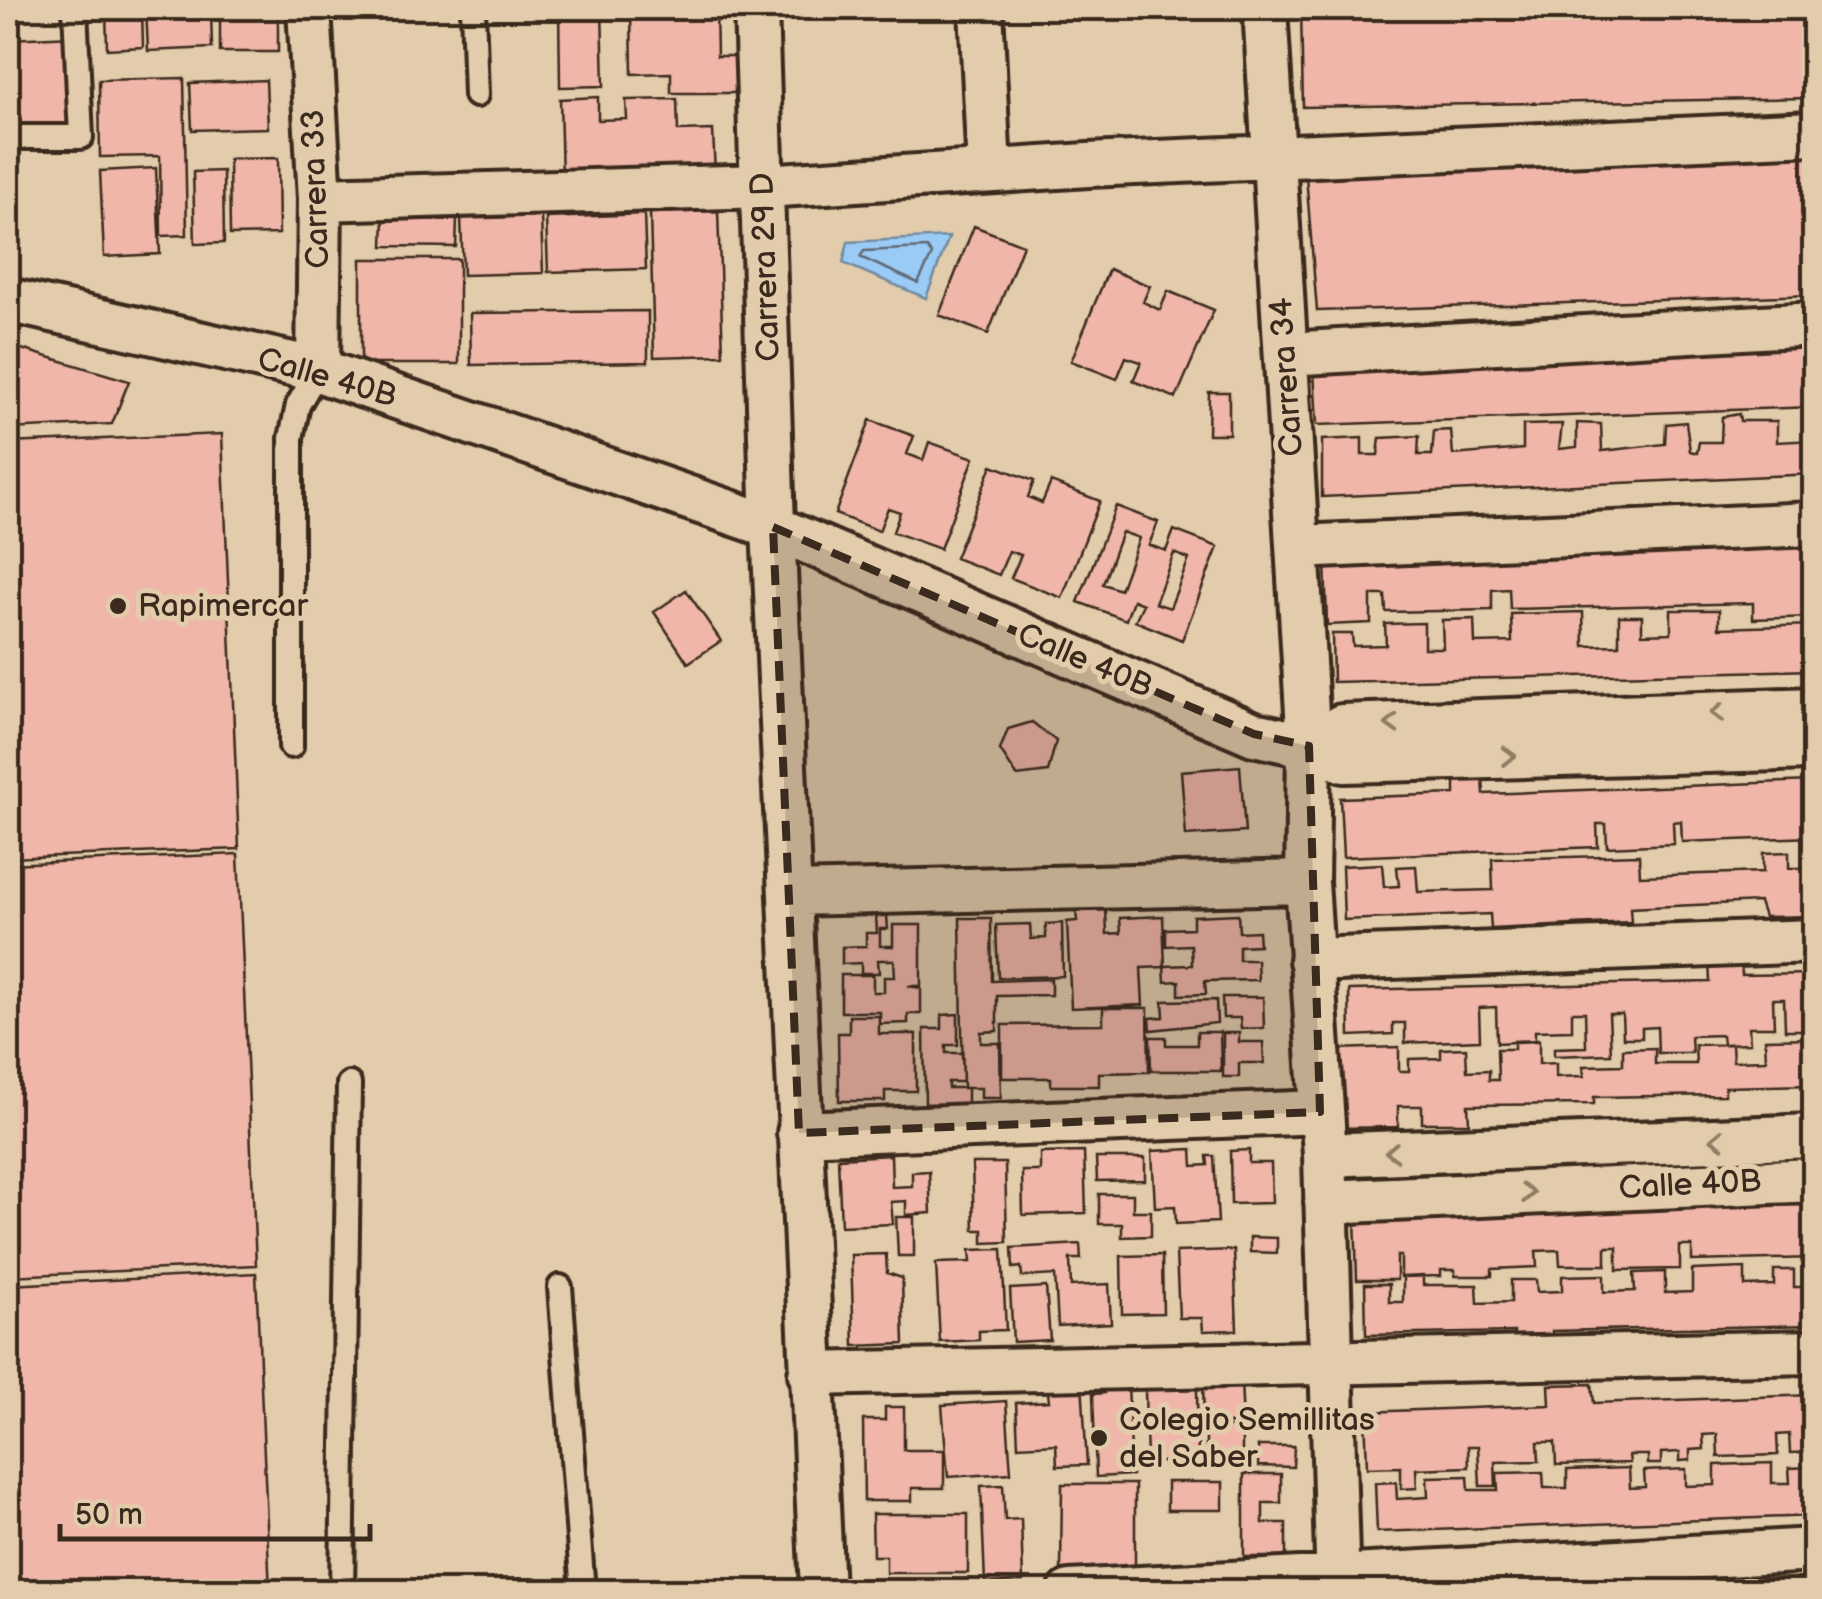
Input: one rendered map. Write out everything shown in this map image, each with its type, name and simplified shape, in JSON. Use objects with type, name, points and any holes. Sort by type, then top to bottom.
[{"type":"street","name":"Carrera 33","points":[[309,8],[320,199],[318,370]]},
{"type":"street","name":"Carrera 29 D","points":[[756,8],[773,528],[822,1592]]},
{"type":"street","points":[[981,8],[989,172]]},
{"type":"street","name":"Carrera 34","points":[[1264,8],[1309,746]]},
{"type":"street","points":[[320,199],[764,186],[1273,156],[1814,132]]},
{"type":"street","name":"Calle 40B","points":[[8,300],[318,370],[773,528],[1254,734],[1309,746],[1344,760],[1814,748]]},
{"type":"street","points":[[1286,354],[1814,324]]},
{"type":"street","points":[[1298,547],[1814,524]]},
{"type":"street","points":[[1337,1583],[1325,1155],[1307,882],[1309,746],[1342,726],[1814,709]]},
{"type":"street","points":[[790,894],[1307,882]]},
{"type":"street","points":[[1311,960],[1814,941]]},
{"type":"street","points":[[799,1133],[1320,1112]]},
{"type":"street","name":"Calle 40B","points":[[1325,1155],[1814,1136]]},
{"type":"street","name":"Calle 40B","points":[[1326,1202],[1814,1180]]},
{"type":"street","points":[[810,1374],[1814,1352]]},
{"type":"street","points":[[1070,1592],[1460,1580],[1814,1550]]},
{"type":"lane","points":[[8,137],[81,137],[75,8]]},
{"type":"lane","points":[[472,8],[476,95]]},
{"type":"lane","points":[[291,746],[291,438],[298,405],[318,370]]},
{"type":"lane","points":[[342,1592],[349,1084]]},
{"type":"lane","points":[[560,1287],[583,1592]]},
{"type":"highlighted area","points":[[773,527],[1254,734],[1309,746],[1320,1112],[799,1133]]},
{"type":"water","points":[[949,237],[926,298],[843,263],[848,242]]},
{"type":"building","points":[[106,8],[142,8],[143,47],[107,49]]},
{"type":"building","points":[[146,8],[211,8],[212,48],[148,51]]},
{"type":"building","points":[[220,8],[278,8],[278,52],[220,52]]},
{"type":"building","points":[[559,8],[602,8],[604,86],[560,87]]},
{"type":"building","points":[[631,8],[716,8],[717,56],[735,56],[736,93],[671,93],[671,73],[632,74]]},
{"type":"building","points":[[1301,8],[1814,8],[1814,98],[1303,107]]},
{"type":"building","points":[[73,36],[78,130],[8,134],[8,39]]},
{"type":"building","points":[[184,78],[187,235],[161,236],[160,156],[100,157],[99,80]]},
{"type":"building","points":[[266,80],[268,128],[192,130],[190,83]]},
{"type":"building","points":[[598,97],[598,120],[627,119],[626,100],[677,99],[678,131],[713,130],[715,175],[562,180],[560,99]]},
{"type":"building","points":[[1814,156],[1814,295],[1317,311],[1306,176]]},
{"type":"building","points":[[278,158],[279,234],[230,235],[229,159]]},
{"type":"building","points":[[156,168],[160,254],[104,257],[100,171]]},
{"type":"building","points":[[223,171],[224,243],[195,244],[193,172]]},
{"type":"building","points":[[718,211],[723,355],[654,357],[650,213]]},
{"type":"building","points":[[644,214],[646,269],[548,272],[546,218]]},
{"type":"building","points":[[541,215],[543,273],[463,275],[461,217]]},
{"type":"building","points":[[384,218],[457,220],[456,247],[383,246]]},
{"type":"building","points":[[974,226],[1023,245],[988,334],[939,315]]},
{"type":"building","points":[[361,259],[459,259],[459,364],[361,364]]},
{"type":"building","points":[[1109,269],[1150,286],[1143,302],[1160,310],[1168,291],[1214,310],[1176,398],[1133,381],[1141,362],[1126,357],[1117,379],[1071,361]]},
{"type":"building","points":[[648,311],[648,362],[471,365],[470,313]]},
{"type":"building","points":[[8,345],[129,381],[112,424],[8,429]]},
{"type":"building","points":[[1814,347],[1814,407],[1317,425],[1314,370]]},
{"type":"building","points":[[1209,392],[1229,392],[1229,434],[1208,434]]},
{"type":"building","points":[[1739,414],[1740,421],[1777,421],[1777,442],[1814,440],[1814,474],[1322,497],[1322,440],[1362,438],[1362,455],[1378,455],[1380,438],[1419,436],[1418,455],[1432,455],[1434,431],[1451,430],[1453,455],[1523,449],[1523,425],[1562,424],[1559,449],[1577,447],[1577,423],[1601,424],[1602,451],[1665,444],[1666,424],[1686,422],[1690,451],[1697,453],[1699,442],[1721,442],[1722,417]]},
{"type":"building","points":[[870,420],[914,436],[907,454],[923,460],[929,442],[974,458],[940,549],[893,532],[900,512],[888,508],[879,531],[835,514]]},
{"type":"building","name":"Rapimercar","points":[[222,434],[239,849],[8,858],[8,443]]},
{"type":"building","points":[[992,465],[1034,481],[1028,497],[1042,503],[1051,482],[1100,501],[1062,598],[1011,578],[1021,555],[1009,551],[999,575],[955,558]]},
{"type":"building","points":[[1116,506],[1158,522],[1149,545],[1166,551],[1174,530],[1218,547],[1182,640],[1135,621],[1143,604],[1133,600],[1126,620],[1078,602]],"holes":[[[1122,532],[1139,538],[1120,590],[1103,584]],[[1174,553],[1189,559],[1170,608],[1155,603]]]},
{"type":"building","points":[[1814,541],[1814,617],[1753,619],[1753,603],[1510,609],[1509,589],[1492,590],[1492,610],[1386,612],[1385,595],[1371,595],[1371,623],[1327,625],[1325,558]]},
{"type":"building","points":[[686,590],[721,641],[688,663],[654,612]]},
{"type":"building","points":[[1671,610],[1719,610],[1719,628],[1814,625],[1814,670],[1333,682],[1332,634],[1352,634],[1353,646],[1386,645],[1385,624],[1424,623],[1424,648],[1443,648],[1442,620],[1474,619],[1475,643],[1512,642],[1511,614],[1583,612],[1584,646],[1619,645],[1619,616],[1642,616],[1642,634],[1671,633]]},
{"type":"building","points":[[1032,722],[1056,741],[1048,772],[1017,776],[1000,750],[1008,729]]},
{"type":"building","points":[[1814,762],[1814,837],[1682,842],[1681,821],[1673,822],[1674,844],[1607,847],[1606,824],[1597,824],[1598,847],[1343,857],[1340,798],[1455,794],[1455,779],[1483,778],[1484,794],[1810,781],[1810,763]]},
{"type":"building","points":[[1240,766],[1245,832],[1186,836],[1181,771]]},
{"type":"building","points":[[1789,852],[1789,868],[1814,868],[1814,916],[1764,917],[1759,902],[1630,908],[1631,922],[1491,929],[1490,914],[1344,920],[1342,866],[1382,864],[1384,887],[1399,886],[1397,867],[1416,866],[1418,892],[1493,890],[1492,859],[1639,855],[1640,876],[1763,872],[1763,853]]},
{"type":"building","points":[[238,854],[256,1265],[8,1276],[8,864]]},
{"type":"building","points":[[1106,909],[1107,934],[1121,933],[1120,918],[1163,916],[1165,967],[1141,968],[1143,1005],[1071,1008],[1067,922],[1077,921],[1076,911]]},
{"type":"building","points":[[1238,914],[1239,932],[1258,931],[1259,945],[1239,946],[1239,960],[1257,960],[1258,980],[1205,981],[1206,994],[1179,995],[1179,981],[1165,982],[1164,966],[1192,965],[1191,945],[1166,946],[1166,929],[1193,928],[1193,916]]},
{"type":"building","points":[[876,916],[887,916],[888,929],[880,929],[880,946],[893,946],[893,925],[921,925],[921,986],[908,986],[921,988],[921,1014],[908,1014],[908,1023],[880,1024],[880,1012],[841,1012],[841,975],[873,975],[873,992],[884,992],[884,977],[895,977],[894,960],[878,960],[879,973],[861,973],[861,963],[842,964],[842,947],[866,946],[866,933],[877,933]]},
{"type":"building","points":[[960,918],[991,918],[992,981],[1051,979],[1051,995],[997,996],[997,1031],[981,1032],[981,1043],[1000,1043],[1001,1098],[981,1098],[981,1088],[963,1088]]},
{"type":"building","points":[[1062,923],[1063,976],[998,978],[996,925],[1030,924],[1031,939],[1046,938],[1046,924]]},
{"type":"building","points":[[1741,959],[1742,975],[1814,974],[1814,1030],[1785,1030],[1784,999],[1773,999],[1774,1027],[1749,1027],[1750,1043],[1723,1044],[1722,1035],[1691,1036],[1692,1053],[1658,1053],[1657,1027],[1642,1028],[1642,1038],[1623,1038],[1622,1014],[1609,1014],[1611,1054],[1554,1056],[1554,1048],[1586,1047],[1585,1012],[1572,1012],[1572,1030],[1535,1031],[1535,1041],[1497,1043],[1496,1007],[1479,1008],[1480,1040],[1405,1043],[1405,1023],[1393,1023],[1393,1034],[1350,1036],[1349,990],[1710,982],[1709,960]]},
{"type":"building","points":[[1222,997],[1263,997],[1264,1028],[1241,1029],[1240,1018],[1223,1018]]},
{"type":"building","points":[[1216,1000],[1217,1023],[1151,1030],[1150,1018],[1164,1017],[1163,1001]]},
{"type":"building","points":[[1103,1008],[1148,1008],[1149,1072],[1099,1073],[1099,1086],[1051,1086],[1051,1078],[1002,1078],[1002,1025],[1103,1024]]},
{"type":"building","points":[[958,1014],[958,1045],[946,1045],[946,1053],[962,1053],[963,1082],[948,1082],[948,1088],[967,1088],[967,1109],[937,1110],[937,1104],[925,1104],[924,1029],[942,1029],[942,1015]]},
{"type":"building","points":[[849,1016],[879,1016],[879,1034],[916,1034],[916,1091],[885,1091],[885,1101],[839,1101],[838,1033],[849,1033]]},
{"type":"building","points":[[1197,1032],[1220,1032],[1221,1071],[1151,1071],[1150,1037],[1166,1037],[1166,1045],[1197,1045]]},
{"type":"building","points":[[1223,1033],[1239,1033],[1239,1042],[1263,1042],[1264,1063],[1239,1063],[1239,1077],[1223,1077]]},
{"type":"building","points":[[1814,1038],[1814,1085],[1725,1087],[1725,1095],[1594,1097],[1594,1104],[1468,1105],[1469,1123],[1422,1123],[1422,1106],[1398,1106],[1398,1127],[1336,1128],[1335,1049],[1399,1047],[1399,1071],[1409,1071],[1409,1059],[1441,1058],[1441,1049],[1466,1048],[1467,1071],[1489,1070],[1489,1080],[1498,1080],[1497,1049],[1514,1049],[1514,1041],[1539,1040],[1539,1064],[1556,1063],[1556,1077],[1584,1076],[1583,1066],[1623,1065],[1623,1049],[1655,1048],[1655,1064],[1696,1064],[1695,1045],[1732,1044],[1733,1061],[1766,1060],[1765,1039]]},
{"type":"building","points":[[1192,1149],[1193,1166],[1208,1165],[1207,1156],[1214,1156],[1218,1222],[1176,1224],[1175,1206],[1155,1207],[1152,1151]]},
{"type":"building","points":[[1249,1150],[1249,1163],[1271,1163],[1272,1203],[1231,1204],[1230,1151]]},
{"type":"building","points":[[1084,1152],[1086,1213],[1023,1215],[1022,1171],[1040,1171],[1040,1153]]},
{"type":"building","points":[[891,1155],[892,1187],[912,1186],[912,1172],[929,1171],[931,1213],[906,1215],[906,1201],[891,1202],[893,1224],[841,1226],[838,1158]]},
{"type":"building","points":[[1096,1158],[1145,1158],[1145,1180],[1097,1181]]},
{"type":"building","points":[[972,1163],[1005,1163],[1007,1242],[983,1243],[983,1230],[974,1230]]},
{"type":"building","points":[[1099,1194],[1133,1194],[1133,1211],[1151,1211],[1151,1236],[1122,1237],[1122,1224],[1099,1224]]},
{"type":"building","points":[[1814,1205],[1814,1258],[1692,1261],[1692,1246],[1680,1246],[1680,1269],[1617,1270],[1617,1247],[1606,1247],[1606,1265],[1560,1265],[1559,1250],[1536,1251],[1537,1267],[1492,1269],[1492,1276],[1455,1276],[1455,1270],[1441,1270],[1441,1276],[1401,1277],[1401,1256],[1397,1256],[1397,1280],[1357,1280],[1355,1215]]},
{"type":"building","points":[[896,1217],[914,1217],[914,1256],[898,1256]]},
{"type":"building","points":[[1250,1237],[1277,1238],[1277,1253],[1250,1252]]},
{"type":"building","points":[[1080,1244],[1081,1259],[1070,1259],[1071,1286],[1109,1284],[1111,1323],[1058,1326],[1055,1275],[1022,1277],[1021,1267],[1013,1268],[1012,1248]]},
{"type":"building","points":[[1002,1249],[1006,1330],[979,1331],[979,1340],[940,1342],[936,1263],[971,1262],[970,1250]]},
{"type":"building","points":[[1234,1250],[1237,1330],[1203,1331],[1202,1318],[1179,1318],[1176,1252]]},
{"type":"building","points":[[886,1254],[887,1273],[902,1278],[904,1344],[854,1346],[851,1255]]},
{"type":"building","points":[[1162,1255],[1163,1313],[1122,1314],[1121,1256]]},
{"type":"building","points":[[1745,1268],[1745,1286],[1774,1285],[1774,1270],[1794,1270],[1794,1287],[1814,1287],[1814,1325],[1552,1331],[1553,1348],[1514,1349],[1514,1332],[1366,1335],[1365,1284],[1389,1284],[1389,1302],[1403,1302],[1403,1277],[1423,1276],[1423,1285],[1477,1285],[1478,1303],[1511,1302],[1511,1280],[1536,1280],[1537,1292],[1562,1291],[1562,1276],[1604,1275],[1604,1292],[1635,1291],[1634,1273],[1665,1272],[1665,1293],[1692,1292],[1692,1270]]},
{"type":"building","points":[[256,1273],[270,1592],[8,1592],[8,1285]]},
{"type":"building","points":[[1046,1287],[1050,1340],[1013,1342],[1010,1289]]},
{"type":"building","points":[[1241,1380],[1243,1423],[1204,1424],[1203,1381]]},
{"type":"building","points":[[1082,1382],[1087,1465],[1057,1466],[1056,1444],[1018,1446],[1016,1403],[1049,1401],[1047,1384]]},
{"type":"building","points":[[1128,1383],[1132,1475],[1096,1477],[1093,1394],[1104,1393],[1103,1384]]},
{"type":"building","points":[[1592,1384],[1594,1403],[1814,1395],[1814,1452],[1790,1453],[1789,1434],[1777,1435],[1778,1455],[1718,1457],[1717,1434],[1703,1435],[1704,1449],[1690,1450],[1690,1460],[1680,1461],[1680,1452],[1661,1453],[1661,1464],[1648,1464],[1648,1455],[1629,1455],[1630,1463],[1556,1465],[1555,1442],[1538,1442],[1539,1461],[1495,1462],[1496,1486],[1480,1486],[1478,1446],[1468,1446],[1469,1467],[1416,1469],[1417,1488],[1401,1489],[1401,1467],[1367,1468],[1365,1412],[1550,1405],[1549,1385]]},
{"type":"building","points":[[1197,1388],[1198,1462],[1147,1462],[1145,1390]]},
{"type":"building","points":[[1006,1401],[1011,1473],[948,1477],[942,1405]]},
{"type":"building","points":[[885,1407],[904,1407],[904,1450],[944,1450],[944,1488],[912,1488],[912,1501],[864,1501],[863,1420],[885,1420]]},
{"type":"building","points":[[1206,1427],[1242,1427],[1242,1465],[1206,1465]]},
{"type":"building","points":[[1258,1446],[1294,1446],[1293,1467],[1258,1466]]},
{"type":"building","points":[[1772,1463],[1772,1483],[1790,1483],[1789,1468],[1814,1467],[1814,1516],[1377,1532],[1375,1483],[1396,1482],[1397,1499],[1428,1497],[1427,1477],[1468,1476],[1469,1490],[1498,1490],[1497,1473],[1543,1472],[1544,1488],[1567,1488],[1567,1470],[1629,1468],[1630,1488],[1645,1487],[1644,1471],[1686,1469],[1686,1486],[1715,1485],[1715,1465]]},
{"type":"building","points":[[1244,1474],[1281,1474],[1281,1503],[1263,1503],[1263,1523],[1286,1523],[1286,1557],[1244,1557]]},
{"type":"building","points":[[1167,1482],[1223,1482],[1223,1510],[1167,1510]]},
{"type":"building","points":[[1062,1484],[1135,1484],[1135,1569],[1061,1569]]},
{"type":"building","points":[[1003,1485],[1005,1520],[1021,1519],[1023,1581],[985,1583],[981,1486]]},
{"type":"building","points":[[872,1514],[968,1514],[968,1573],[886,1573],[886,1556],[873,1556]]},
{"type":"place","name":"Rapimercar","points":[[118,606]]},
{"type":"place","name":"Colegio Semillitas del Saber","points":[[1099,1438]]}]
